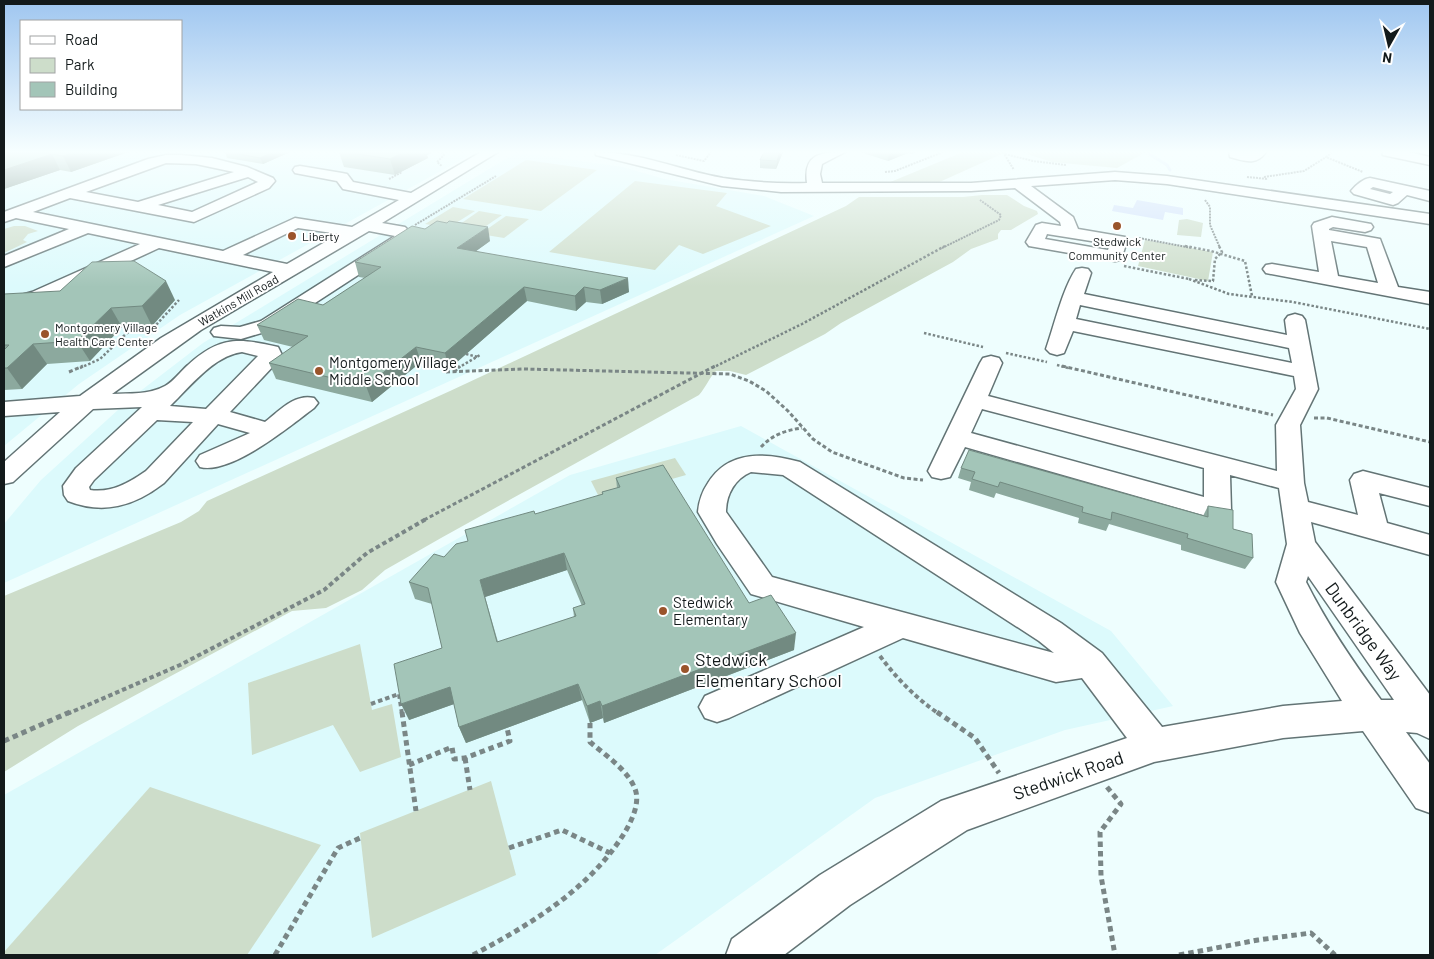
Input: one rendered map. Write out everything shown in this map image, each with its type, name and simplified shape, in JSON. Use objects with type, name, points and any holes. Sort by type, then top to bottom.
[{"type":"street","points":[[16,212],[21,205],[19,200],[24,197]]},
{"type":"street","points":[[16,212],[59,197]]},
{"type":"street","points":[[90,197],[194,217],[238,197]]},
{"type":"street","points":[[102,199],[108,197]]},
{"type":"street","points":[[4,262],[167,197]]},
{"type":"street","points":[[407,197],[414,198]]},
{"type":"street","points":[[1036,197],[1067,220],[1071,233]]},
{"type":"street","points":[[1282,197],[1430,219]]},
{"type":"street","points":[[1381,197],[1393,200],[1396,197]]},
{"type":"street","name":"Watkins Mill Road","points":[[4,476],[82,405],[124,372],[194,326],[414,198]]},
{"type":"street","points":[[1404,215],[1403,208],[1407,205],[1430,200]]},
{"type":"street","points":[[16,212],[288,270]]},
{"type":"street","points":[[1329,280],[1320,226],[1332,222],[1386,230]]},
{"type":"street","points":[[225,257],[293,224],[303,223],[402,232],[406,235],[406,232]]},
{"type":"street","points":[[250,262],[291,247],[320,226]]},
{"type":"street","points":[[194,326],[230,333],[247,332],[263,327],[406,232]]},
{"type":"street","points":[[1320,234],[1374,243],[1390,291]]},
{"type":"street","points":[[259,240],[319,252]]},
{"type":"street","points":[[4,306],[38,296],[157,243]]},
{"type":"street","points":[[1272,269],[1430,298]]},
{"type":"street","points":[[1057,349],[1082,273]]},
{"type":"street","name":"Dunbridge Way","points":[[1073,298],[1297,331],[1307,389],[1288,425],[1293,496],[1301,544],[1291,582],[1311,624],[1354,690],[1430,795]]},
{"type":"street","points":[[1065,323],[1304,372]]},
{"type":"street","points":[[242,346],[270,352],[268,358],[155,477],[143,486],[128,494],[110,499],[90,500],[77,495],[76,486],[79,480],[175,389],[210,357],[226,348],[242,346]]},
{"type":"street","points":[[941,471],[995,355]]},
{"type":"street","points":[[4,410],[82,405],[108,401],[145,401],[175,389]]},
{"type":"street","points":[[975,400],[1217,463],[1375,530],[1430,545]]},
{"type":"street","points":[[209,461],[249,444],[269,432],[306,403]]},
{"type":"street","points":[[151,412],[213,416],[240,420],[269,432]]},
{"type":"street","points":[[957,437],[1217,510],[1217,463]]},
{"type":"street","points":[[1090,662],[1056,668],[762,586],[712,514],[714,495],[727,477],[745,465],[769,464],[791,468],[1050,632],[1090,662],[1154,745]]},
{"type":"street","points":[[1375,530],[1363,480],[1430,498]]},
{"type":"street","name":"Dunbridge Way","points":[[1301,544],[1429,719]]},
{"type":"street","points":[[717,706],[902,625]]},
{"type":"street","name":"Stedwick Road","points":[[748,955],[835,890],[955,815],[1154,745],[1283,722],[1373,715],[1429,719]]},
{"type":"lane","points":[[82,405],[98,411],[130,416],[133,418],[131,430]]},
{"type":"path","points":[[406,232],[462,197]]},
{"type":"path","points":[[4,741],[180,665],[265,622],[324,590],[367,553],[390,538],[701,373],[802,324],[933,252],[1000,220],[1001,215],[974,197]]},
{"type":"path","points":[[1206,197],[1210,207],[1210,225],[1222,251],[1221,254]]},
{"type":"path","points":[[1139,238],[1221,254],[1245,261],[1252,296]]},
{"type":"path","points":[[1122,266],[1210,282],[1213,281],[1215,259],[1221,254]]},
{"type":"path","points":[[1189,279],[1229,294],[1294,302],[1430,329]]},
{"type":"path","points":[[69,372],[97,361],[126,333],[156,325],[179,300]]},
{"type":"path","points":[[924,333],[995,355],[1268,415],[1294,414],[1309,418],[1327,418],[1430,442]]},
{"type":"path","points":[[453,372],[461,365],[480,355],[467,353]]},
{"type":"path","points":[[446,368],[444,372],[500,368],[730,374],[746,378],[777,400],[816,442],[836,454],[918,481],[928,479],[941,471]]},
{"type":"path","points":[[756,464],[758,450],[765,441],[778,434],[802,428]]},
{"type":"path","points":[[868,640],[891,671],[918,699],[975,738],[1013,794]]},
{"type":"path","points":[[371,704],[399,694],[416,811]]},
{"type":"path","points":[[473,955],[530,923],[558,903],[586,879],[610,853],[626,831],[637,809],[636,790],[628,776],[590,742],[590,723]]},
{"type":"path","points":[[409,765],[452,747],[454,759],[465,758],[510,741],[506,728]]},
{"type":"path","points":[[465,758],[470,790]]},
{"type":"path","points":[[1090,768],[1121,804],[1100,832],[1101,876],[1115,955]]},
{"type":"path","points":[[509,848],[562,830],[610,853]]},
{"type":"path","points":[[275,955],[338,848],[360,838]]},
{"type":"path","points":[[1179,955],[1258,940],[1311,934],[1334,955]]},
{"type":"shaded area","points":[[4,197],[394,197],[180,315],[79,384],[4,446]]},
{"type":"shaded area","name":"Montgomery Village Middle School","points":[[443,197],[766,197],[814,216],[4,583],[4,524],[41,480],[130,399],[203,343]]},
{"type":"shaded area","points":[[1137,200],[1183,208],[1183,215],[1165,212],[1163,220],[1112,211],[1114,205],[1133,208]]},
{"type":"shaded area","name":"Stedwick Elementary School","points":[[741,426],[1111,631],[1173,706],[1065,730],[875,798],[655,955],[4,955],[4,795],[570,475]]},
{"type":"green space","points":[[467,197],[560,197],[541,211],[463,199]]},
{"type":"green space","points":[[616,197],[724,197],[716,206],[771,226],[703,254],[679,245],[655,270],[549,252]]},
{"type":"green space","points":[[859,197],[1010,197],[1024,206],[1037,211],[1038,214],[1011,230],[1001,230],[998,234],[998,239],[971,249],[953,262],[841,323],[825,334],[746,375],[730,371],[716,371],[699,395],[385,570],[362,590],[326,608],[292,611],[78,726],[4,772],[4,596],[181,522],[199,511],[207,501],[450,391],[846,206]]},
{"type":"green space","points":[[453,207],[475,211],[448,228],[425,224]]},
{"type":"green space","points":[[479,211],[502,215],[476,233],[453,229]]},
{"type":"green space","points":[[506,216],[529,219],[504,238],[480,234]]},
{"type":"green space","points":[[1187,219],[1203,223],[1201,237],[1177,235],[1179,220]]},
{"type":"green space","points":[[14,226],[25,226],[38,231],[28,234],[23,240],[27,242],[4,253],[4,229]]},
{"type":"green space","points":[[1145,240],[1213,252],[1208,281],[1138,266]]},
{"type":"green space","points":[[675,458],[686,475],[626,492],[599,497],[591,481]]},
{"type":"green space","points":[[360,644],[372,710],[392,704],[401,757],[360,772],[333,725],[252,755],[248,683]]},
{"type":"green space","points":[[491,781],[516,875],[372,938],[360,833]]},
{"type":"green space","points":[[150,787],[321,845],[247,955],[4,955],[4,952]]},
{"type":"building","name":"Montgomery Village Middle School","points":[[437,221],[488,227],[457,248],[628,278],[600,290],[584,287],[575,296],[524,287],[445,353],[416,347],[366,386],[269,363],[308,336],[257,325],[298,299],[323,305],[381,267],[355,262],[412,226],[425,229]]},
{"type":"building","points":[[134,261],[166,281],[142,306],[111,308],[77,341],[33,344],[7,368],[4,368],[4,350],[9,345],[4,345],[4,294],[60,291],[92,262]]},
{"type":"building","points":[[969,450],[1208,517],[1208,506],[1233,510],[1233,529],[1252,534],[1253,558],[1187,538],[1188,534],[1112,512],[1111,520],[1082,512],[1083,507],[1000,482],[998,487],[972,479],[975,472],[961,468]]},
{"type":"building","name":"Stedwick Elementary","points":[[663,465],[749,603],[771,595],[796,633],[602,706],[600,701],[587,706],[578,684],[459,727],[450,687],[401,704],[394,664],[442,648],[428,588],[409,582],[434,554],[444,557],[456,544],[468,541],[465,530],[534,511],[535,514],[603,494],[602,492],[620,487],[616,478]],"holes":[[[564,553],[585,604],[573,608],[576,616],[497,642],[480,580]]]},
{"type":"place","name":"Stedwick Community Center","points":[[1117,226]]},
{"type":"place","name":"Liberty","points":[[292,236]]},
{"type":"place","name":"Montgomery Village Health Care Center","points":[[45,334]]},
{"type":"place","name":"Montgomery Village Middle School","points":[[319,371]]},
{"type":"place","name":"Stedwick Elementary","points":[[663,611]]},
{"type":"place","name":"Stedwick Elementary School","points":[[685,669]]}]
